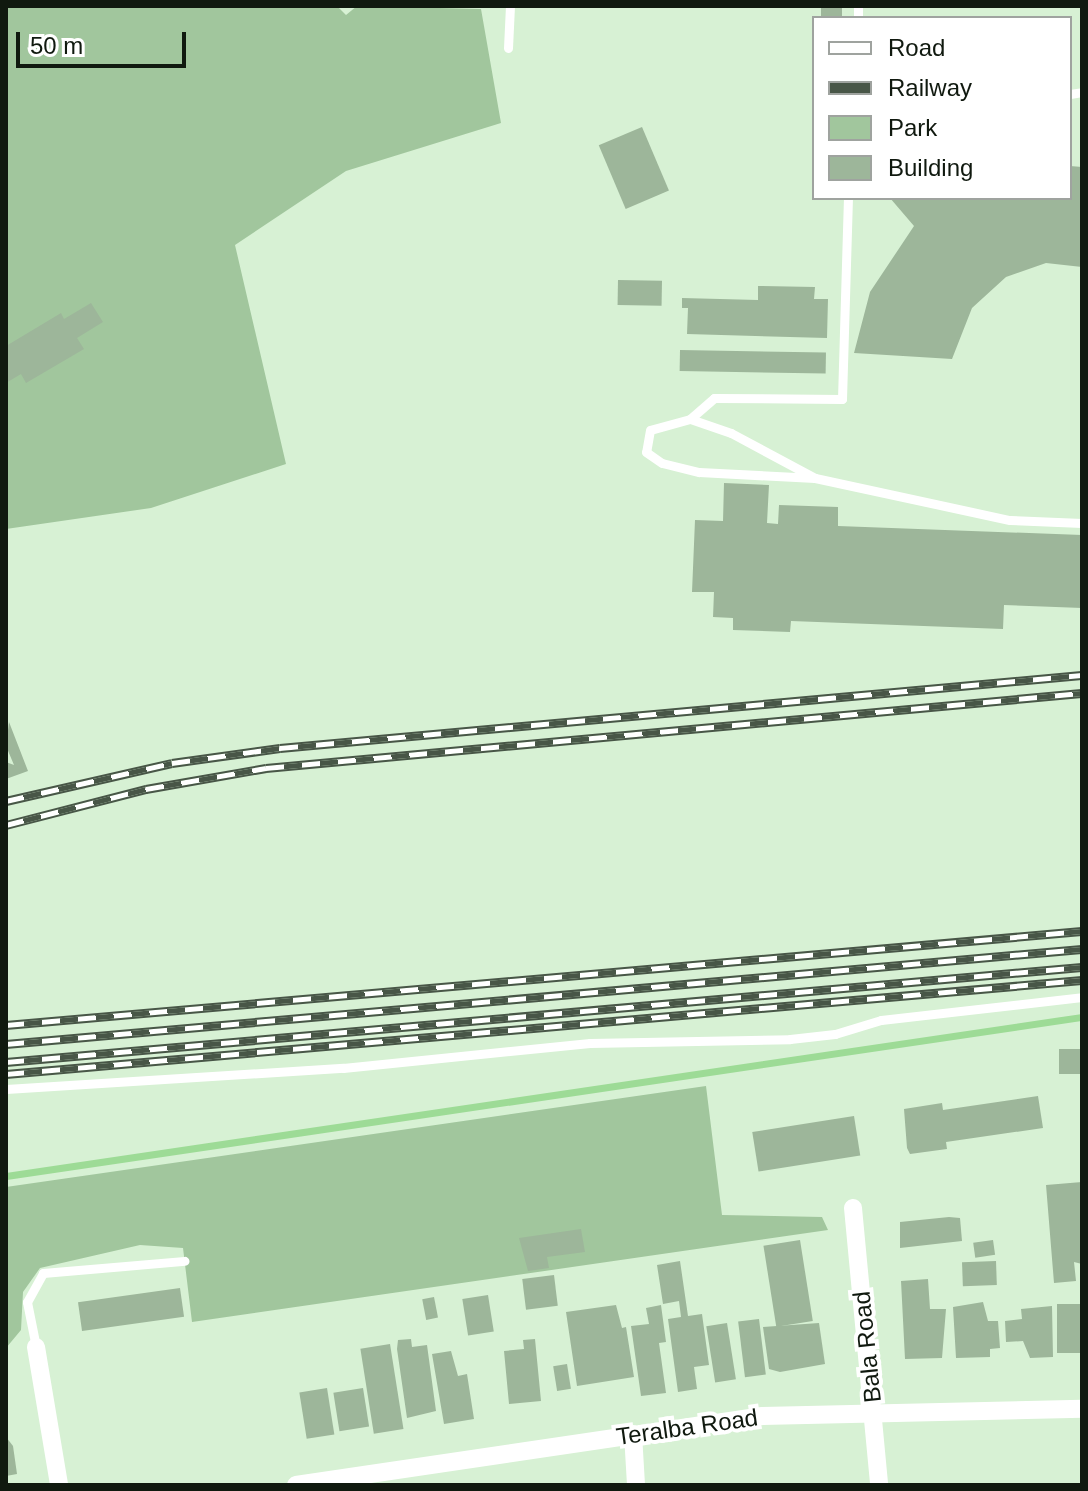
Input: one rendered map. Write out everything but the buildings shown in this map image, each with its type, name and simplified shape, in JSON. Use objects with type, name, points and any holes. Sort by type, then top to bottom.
[{"type":"street","name":"Bala Road","points":[[853,1208],[879,1485]]},
{"type":"street","points":[[36,1347],[59,1485]]},
{"type":"street","name":"Teralba Road","points":[[296,1485],[762,1416],[1082,1409]]},
{"type":"street","points":[[633,1434],[636,1485]]},
{"type":"lane","points":[[508,48],[510,6]]},
{"type":"lane","points":[[848,200],[842,399],[714,398],[690,419],[650,430],[646,452],[662,463],[699,472],[815,478],[1010,520],[1082,523]]},
{"type":"lane","points":[[690,419],[731,433],[815,478]]},
{"type":"lane","points":[[6,1089],[343,1068],[590,1043],[790,1039],[835,1034],[881,1020],[1082,997]]},
{"type":"lane","points":[[36,1347],[27,1302],[43,1273],[184,1261]]},
{"type":"green space","points":[[6,6],[337,6],[346,15],[357,6],[481,9],[501,123],[346,171],[235,245],[286,464],[151,508],[6,529]]},
{"type":"green space","points":[[706,1086],[722,1215],[822,1217],[828,1230],[192,1322],[183,1248],[140,1245],[40,1268],[23,1292],[21,1330],[6,1348],[6,1187]]},
{"type":"waterway","points":[[6,1176],[1082,1017]]},
{"type":"railway","points":[[6,801],[172,763],[280,748],[1082,675]]},
{"type":"railway","points":[[6,825],[146,789],[266,768],[1082,693]]},
{"type":"railway","points":[[6,1025],[1082,931]]},
{"type":"railway","points":[[6,1044],[1082,949]]},
{"type":"railway","points":[[6,1062],[1082,967]]},
{"type":"railway","points":[[6,1074],[1082,980]]}]
